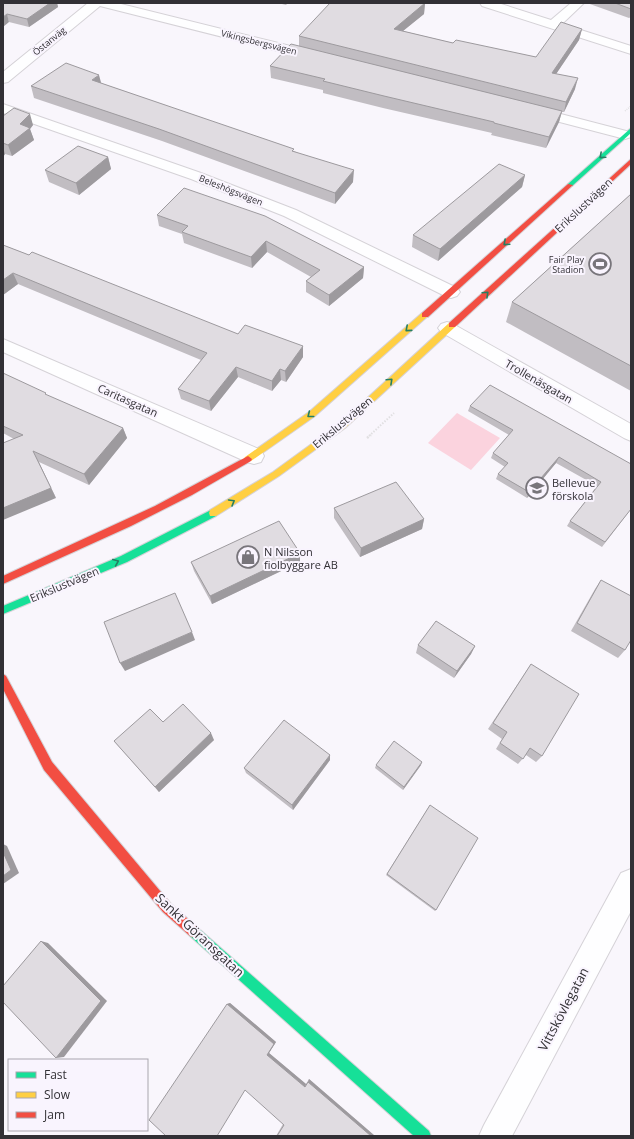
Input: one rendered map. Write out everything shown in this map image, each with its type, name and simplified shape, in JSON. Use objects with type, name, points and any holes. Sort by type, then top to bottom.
[{"type":"street","name":"Östanväg","points":[[3,79],[96,3]]},
{"type":"street","name":"Vikingsbergsvägen","points":[[102,3],[325,59]]},
{"type":"street","points":[[486,3],[631,50]]},
{"type":"street","points":[[553,25],[578,3]]},
{"type":"street","points":[[517,107],[604,128],[628,132]]},
{"type":"street","name":"Beleshögsvägen","points":[[3,108],[196,176],[290,213],[451,292]]},
{"type":"street","name":"Erikslustvägen","points":[[3,580],[109,533],[202,488],[254,456],[312,414],[451,292],[628,132]]},
{"type":"street","name":"Erikslustvägen","points":[[3,610],[124,559],[201,520],[276,474],[342,426],[447,328],[631,161]]},
{"type":"street","name":"Trollenäsgatan","points":[[447,328],[631,433]]},
{"type":"street","name":"Caritasgatan","points":[[3,345],[254,456]]},
{"type":"street","name":"Sankt Göransgatan","points":[[3,679],[48,766],[167,908],[424,1136]]},
{"type":"street","name":"Vittskövlegatan","points":[[495,1136],[631,883]]},
{"type":"path","points":[[604,128],[631,106]]},
{"type":"shaded area","points":[[457,413],[500,438],[471,470],[428,443]]},
{"type":"building","points":[[3,3],[50,3],[27,19],[7,14],[3,17]]},
{"type":"building","points":[[330,3],[425,3],[394,29],[453,43],[456,40],[536,57],[561,22],[582,29],[552,73],[578,78],[566,102],[299,36]]},
{"type":"building","points":[[615,3],[631,3],[631,9]]},
{"type":"building","points":[[291,44],[562,111],[549,137],[494,122],[323,81],[325,79],[270,66]]},
{"type":"building","points":[[66,63],[99,75],[92,80],[294,149],[292,151],[354,170],[335,193],[159,129],[31,86]]},
{"type":"building","points":[[14,108],[30,114],[20,124],[30,128],[8,145],[3,143],[3,116]]},
{"type":"building","points":[[78,146],[108,157],[76,183],[45,170]]},
{"type":"building","points":[[499,164],[525,175],[440,249],[413,235]]},
{"type":"building","points":[[184,188],[265,216],[364,267],[329,295],[306,281],[320,270],[266,241],[251,257],[182,232],[188,226],[157,215]]},
{"type":"building","name":"Fair Play Stadion","points":[[631,194],[631,366],[512,302]]},
{"type":"building","points":[[3,245],[29,255],[32,252],[238,334],[245,325],[303,346],[285,371],[280,369],[272,381],[236,367],[209,401],[178,389],[207,353],[13,273],[3,280]]},
{"type":"building","points":[[3,373],[46,393],[45,394],[123,428],[84,474],[33,451],[51,488],[3,508],[3,443],[23,435],[3,426]]},
{"type":"building","points":[[490,385],[631,464],[631,509],[605,542],[570,521],[601,482],[559,457],[529,492],[498,474],[508,463],[493,453],[513,430],[470,406]]},
{"type":"building","points":[[396,482],[424,519],[361,548],[334,508]]},
{"type":"building","points":[[279,521],[300,553],[210,596],[191,562]]},
{"type":"building","points":[[601,580],[631,596],[631,640],[625,650],[577,623]]},
{"type":"building","points":[[175,593],[192,632],[120,663],[104,622]]},
{"type":"building","points":[[436,621],[475,646],[457,671],[418,645]]},
{"type":"building","points":[[531,664],[579,694],[542,756],[530,748],[523,759],[500,743],[507,732],[493,723]]},
{"type":"building","points":[[183,704],[211,733],[155,787],[114,741],[150,709],[163,722]]},
{"type":"building","points":[[284,720],[330,755],[292,805],[244,768]]},
{"type":"building","points":[[394,741],[422,762],[404,787],[376,765]]},
{"type":"building","points":[[430,805],[478,838],[436,910],[387,874]]},
{"type":"building","points":[[3,852],[11,870],[3,876]]},
{"type":"building","points":[[41,941],[101,1001],[56,1058],[3,1002],[3,986]]},
{"type":"building","points":[[227,1004],[274,1044],[267,1055],[305,1087],[308,1082],[371,1136],[277,1136],[284,1125],[245,1090],[217,1136],[166,1136],[149,1120]]},
{"type":"traffic: fast","points":[[570,185],[631,130]]},
{"type":"traffic: fast","points":[[3,610],[124,559],[213,513]]},
{"type":"traffic: fast","points":[[194,932],[424,1136]]},
{"type":"traffic: slow","points":[[248,459],[312,414],[425,315]]},
{"type":"traffic: slow","points":[[213,513],[276,474],[342,426],[452,325]]},
{"type":"traffic: jam","points":[[452,325],[631,161]]},
{"type":"traffic: jam","points":[[425,315],[570,185]]},
{"type":"traffic: jam","points":[[3,580],[97,538],[189,493],[248,459]]},
{"type":"traffic: jam","points":[[3,679],[48,766],[167,908],[194,932]]},
{"type":"place","name":"Fair Play Stadion","points":[[600,264]]},
{"type":"place","name":"Bellevue förskola","points":[[537,488]]},
{"type":"place","name":"N Nilsson fiolbyggare AB","points":[[248,557]]}]
